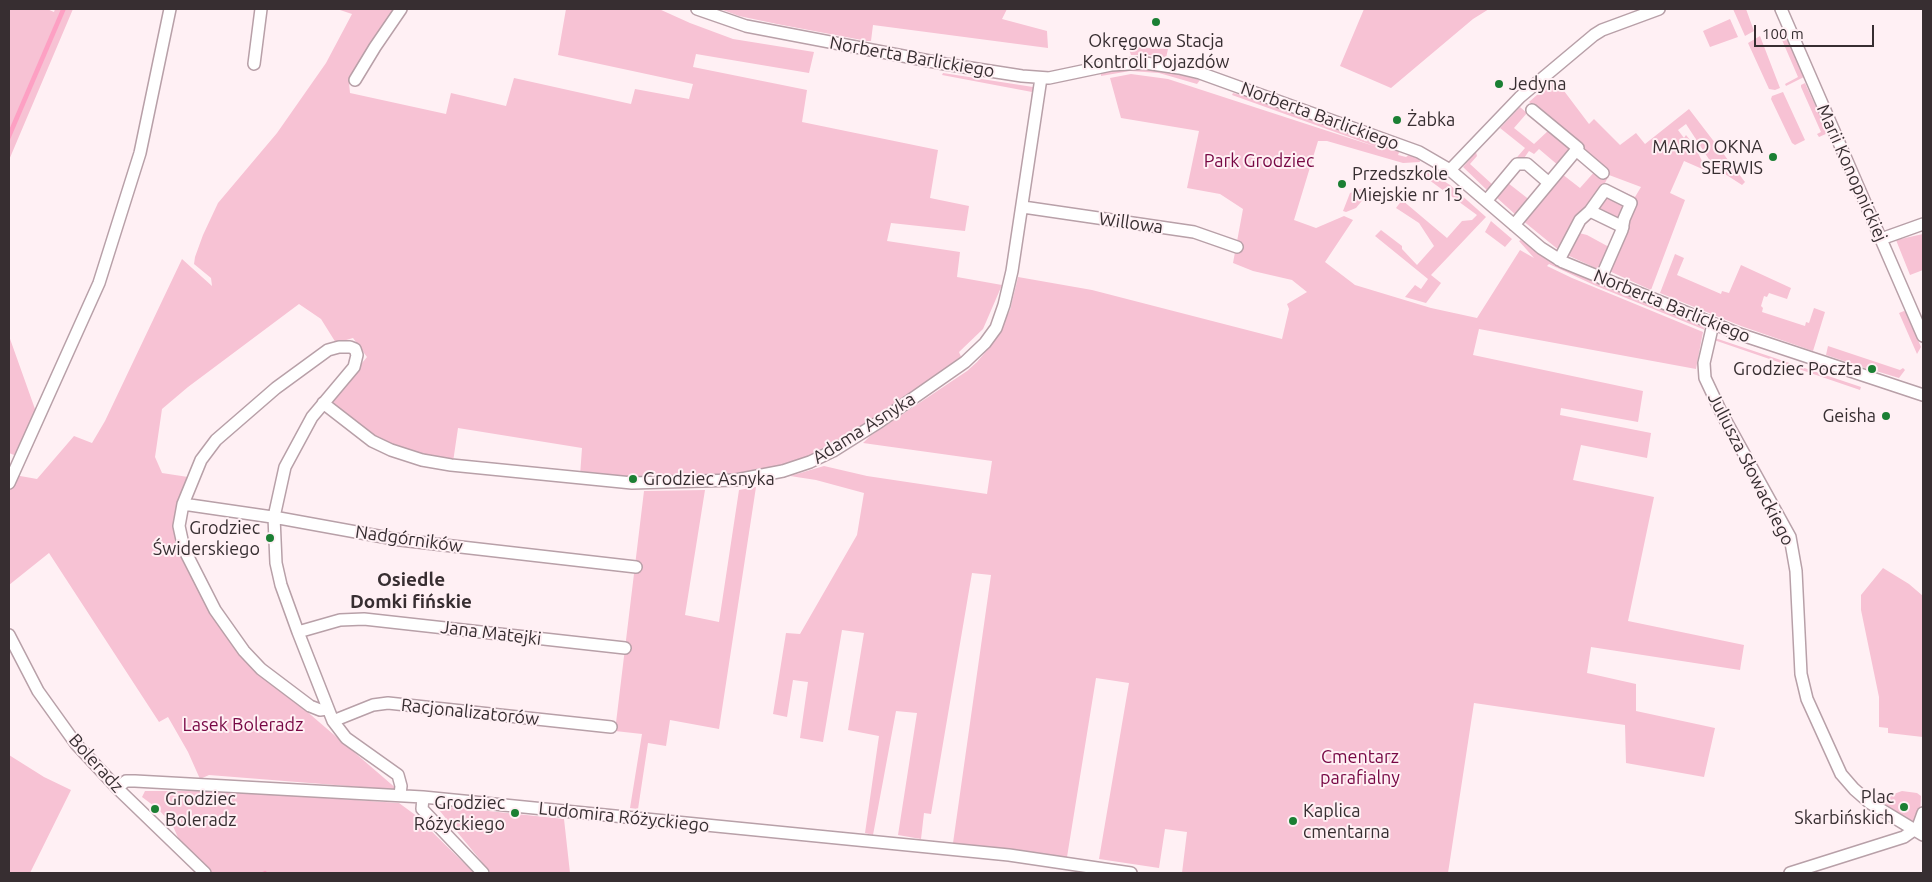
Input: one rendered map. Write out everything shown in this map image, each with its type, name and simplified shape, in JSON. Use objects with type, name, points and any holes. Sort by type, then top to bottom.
[{"type":"street","points":[[9,483],[99,283],[140,153],[170,9]]},
{"type":"street","points":[[254,64],[260,9]]},
{"type":"street","points":[[355,80],[401,9]]},
{"type":"street","name":"Norberta Barlickiego","points":[[697,9],[746,26],[945,64],[1041,78],[1058,77],[1125,63],[1145,63],[1200,73],[1419,152],[1450,170],[1541,248],[1559,260],[1713,324],[1923,395]]},
{"type":"street","points":[[1450,170],[1520,97],[1594,35],[1602,30],[1659,9]]},
{"type":"street","name":"Marii Konopnickiej","points":[[1781,9],[1923,336]]},
{"type":"street","name":"Adama Asnyka","points":[[323,403],[372,441],[391,450],[422,460],[451,465],[630,483],[736,480],[783,471],[810,462],[841,446],[965,362],[985,344],[996,328],[1004,305],[1023,207],[1041,78]]},
{"type":"street","points":[[1532,110],[1578,148],[1576,150],[1603,173]]},
{"type":"street","points":[[1514,225],[1576,150]]},
{"type":"street","points":[[1486,200],[1517,164],[1527,164],[1549,183]]},
{"type":"street","points":[[1559,260],[1580,220],[1590,211],[1605,190],[1631,203],[1601,278]]},
{"type":"street","name":"Willowa","points":[[1023,207],[1194,232],[1237,247]]},
{"type":"street","points":[[1590,211],[1622,227]]},
{"type":"street","points":[[1881,240],[1923,224]]},
{"type":"street","name":"Juliusza Słowackiego","points":[[1713,324],[1705,357],[1704,378],[1790,537],[1796,571],[1801,674],[1807,699],[1841,774],[1870,803],[1919,832]]},
{"type":"street","points":[[327,709],[320,710],[310,706],[261,668],[244,651],[215,610],[184,550],[179,526],[183,504],[201,460],[216,440],[276,388],[328,350],[350,347],[355,350],[357,355],[354,367],[323,403],[308,424],[285,467],[274,517],[276,563],[281,585],[333,721],[346,738],[398,776],[401,786],[400,795]]},
{"type":"street","name":"Nadgórników","points":[[183,504],[274,517],[400,540],[636,567]]},
{"type":"street","name":"Jana Matejki","points":[[298,632],[340,620],[364,619],[625,648]]},
{"type":"street","name":"Boleradz","points":[[9,635],[38,691],[76,744],[117,788],[205,873]]},
{"type":"street","name":"Racjonalizatorów","points":[[333,721],[373,705],[388,703],[611,727]]},
{"type":"street","name":"Ludomira Różyckiego","points":[[117,788],[126,781],[134,781],[400,795],[1009,855],[1131,873]]},
{"type":"street","points":[[423,797],[422,809],[483,873]]},
{"type":"street","points":[[1790,873],[1919,832],[1918,827],[1923,813]]},
{"type":"green space","points":[[9,9],[47,9],[54,12],[55,9],[73,9],[9,160]]},
{"type":"green space","name":"Lasek Boleradz","points":[[337,9],[397,9],[349,83],[350,93],[446,114],[451,93],[506,106],[514,78],[631,104],[635,89],[689,99],[693,84],[558,55],[566,9],[659,9],[733,39],[814,52],[809,73],[696,54],[693,67],[807,90],[802,122],[938,150],[930,198],[969,206],[965,231],[891,223],[887,241],[960,252],[957,277],[1002,285],[983,329],[959,352],[962,359],[832,447],[810,458],[780,468],[735,476],[659,479],[580,476],[582,448],[458,428],[453,462],[418,456],[387,445],[358,427],[332,405],[332,399],[367,357],[353,338],[336,343],[321,319],[299,304],[188,387],[162,409],[155,457],[162,473],[188,477],[179,549],[223,631],[239,653],[398,790],[209,775],[200,779],[188,752],[168,717],[159,722],[49,553],[9,585],[9,474],[37,479],[74,436],[92,443],[105,421],[182,259],[212,286],[211,278],[194,264],[203,235],[218,203],[277,133],[326,63],[352,14]]},
{"type":"green space","points":[[720,9],[1007,9],[1002,19],[1047,31],[1048,48],[873,25],[871,41],[867,41],[739,16]]},
{"type":"green space","points":[[1364,9],[1489,9],[1473,19],[1391,88],[1340,66]]},
{"type":"green space","points":[[1733,9],[1746,9],[1754,31],[1745,36]]},
{"type":"green space","points":[[1730,19],[1738,37],[1710,47],[1703,31]]},
{"type":"green space","points":[[1780,29],[1783,30],[1804,77],[1786,86],[1785,84],[1798,77],[1779,33],[1766,38],[1764,35]]},
{"type":"green space","points":[[1760,36],[1780,88],[1775,90],[1769,89],[1748,43]]},
{"type":"green space","points":[[1128,46],[1168,49],[1166,58],[1150,55],[1131,55]]},
{"type":"green space","points":[[1136,67],[1162,70],[1200,80],[1197,84],[1159,73],[1130,71],[1101,76],[1101,72]]},
{"type":"green space","points":[[943,73],[1033,87],[1035,88],[1034,98],[1031,98],[1032,92],[942,75]]},
{"type":"green space","points":[[1131,74],[1168,79],[1377,147],[1232,95],[1233,93],[1249,97],[1400,150],[1398,155],[1406,157],[1410,154],[1419,158],[1420,162],[1403,163],[1327,141],[1318,141],[1294,220],[1316,228],[1344,216],[1353,220],[1325,262],[1355,285],[1431,308],[1477,318],[1520,250],[1534,258],[1519,241],[1521,240],[1553,263],[1568,271],[1703,326],[1705,330],[1594,285],[1549,264],[1547,266],[1572,278],[1703,332],[1696,369],[1479,329],[1473,355],[1643,391],[1638,422],[1561,408],[1560,415],[1651,433],[1647,458],[1581,445],[1573,480],[1654,497],[1628,621],[1744,645],[1740,670],[1591,647],[1587,673],[1636,684],[1636,711],[1715,728],[1704,777],[1626,763],[1625,725],[1474,703],[1448,873],[1182,873],[1187,832],[1165,829],[1159,868],[1099,859],[1129,683],[1096,678],[1067,857],[953,843],[991,575],[972,573],[931,814],[924,813],[921,839],[898,835],[917,713],[896,711],[873,835],[865,833],[879,736],[848,730],[864,633],[842,630],[823,742],[800,738],[808,682],[793,680],[787,717],[773,714],[786,633],[800,634],[857,535],[864,493],[816,480],[790,476],[824,466],[867,476],[987,494],[992,461],[863,443],[870,436],[967,371],[977,362],[993,343],[1010,310],[1018,277],[1092,290],[1282,339],[1289,309],[1287,304],[1307,292],[1292,280],[1253,271],[1233,263],[1243,209],[1220,194],[1187,188],[1199,131],[1121,118],[1110,78]]},
{"type":"green space","points":[[1555,79],[1589,124],[1594,119],[1620,145],[1636,133],[1645,144],[1689,109],[1745,182],[1742,185],[1714,167],[1686,124],[1678,130],[1684,138],[1686,135],[1694,145],[1707,171],[1684,161],[1670,193],[1685,200],[1651,290],[1607,270],[1634,202],[1606,186],[1635,197],[1641,187],[1609,175],[1560,251],[1522,220],[1562,174],[1580,188],[1596,170],[1592,158],[1529,102]]},
{"type":"green space","points":[[1805,83],[1828,133],[1819,137],[1817,134],[1821,132],[1801,87]]},
{"type":"green space","points":[[1783,92],[1805,140],[1795,145],[1792,143],[1771,99],[1772,96]]},
{"type":"green space","points":[[1520,107],[1527,113],[1514,128],[1534,144],[1549,130],[1570,149],[1559,166],[1539,149],[1534,154],[1529,151],[1522,161],[1490,193],[1463,167],[1476,152],[1477,156],[1470,164],[1493,185],[1525,148],[1500,128]]},
{"type":"green space","points":[[1425,169],[1450,185],[1486,217],[1431,275],[1441,283],[1426,303],[1405,297],[1415,285],[1421,289],[1428,279],[1375,236],[1381,230],[1402,246],[1402,249],[1417,265],[1434,246],[1419,223],[1396,208],[1402,200],[1447,238],[1462,221],[1472,220],[1477,215],[1425,177],[1422,178],[1421,173]]},
{"type":"green space","points":[[1508,183],[1531,201],[1517,216],[1496,197]]},
{"type":"green space","points":[[1366,187],[1370,191],[1356,208],[1346,212],[1343,211],[1350,193]]},
{"type":"green space","points":[[1605,192],[1629,203],[1622,223],[1595,208]]},
{"type":"green space","points":[[1491,221],[1512,239],[1505,247],[1485,232]]},
{"type":"green space","points":[[1579,233],[1587,235],[1609,247],[1598,269],[1567,255]]},
{"type":"green space","points":[[1923,234],[1923,270],[1910,275],[1896,240]]},
{"type":"green space","points":[[1675,254],[1684,258],[1677,275],[1721,294],[1722,291],[1729,293],[1741,265],[1791,288],[1787,299],[1769,293],[1767,297],[1764,296],[1761,306],[1763,308],[1762,312],[1805,326],[1806,322],[1809,323],[1814,308],[1825,312],[1813,351],[1741,326],[1660,293]]},
{"type":"green space","points":[[1904,311],[1921,347],[1917,354],[1899,313]]},
{"type":"green space","points":[[9,336],[35,409],[35,417],[14,455],[9,453]]},
{"type":"green space","points":[[1715,338],[1861,387],[1860,390],[1714,340]]},
{"type":"green space","points":[[1828,346],[1905,370],[1899,378],[1876,371],[1876,369],[1869,367],[1868,369],[1826,355]]},
{"type":"green space","points":[[756,487],[719,729],[670,720],[666,746],[648,743],[638,809],[630,808],[642,734],[615,731],[644,491],[705,490],[685,615],[719,622],[739,490]]},
{"type":"green space","points":[[1883,568],[1909,584],[1923,596],[1923,737],[1888,733],[1888,728],[1879,727],[1879,697],[1861,610],[1861,595]]},
{"type":"green space","points":[[9,755],[44,777],[71,790],[30,873],[9,873]]},
{"type":"green space","points":[[145,791],[224,791],[399,803],[414,814],[474,873],[212,873],[180,842],[172,824],[158,809],[142,797]]},
{"type":"green space","name":"Plac Skarbińskich","points":[[1902,791],[1917,793],[1921,796],[1920,814],[1914,823],[1888,808],[1886,804],[1891,795]]},
{"type":"green space","points":[[441,806],[564,819],[570,873],[491,873],[439,810]]},
{"type":"shaded area","points":[[61,9],[66,9],[9,142],[9,130]]},
{"type":"place","name":"Okręgowa Stacja Kontroli Pojazdów","points":[[1156,22]]},
{"type":"place","name":"Jedyna","points":[[1499,84]]},
{"type":"place","name":"Żabka","points":[[1397,120]]},
{"type":"place","name":"MARIO OKNA SERWIS","points":[[1773,157]]},
{"type":"place","name":"Przedszkole Miejskie nr 15","points":[[1342,184]]},
{"type":"place","name":"Grodziec Poczta","points":[[1872,369]]},
{"type":"place","name":"Geisha","points":[[1886,416]]},
{"type":"place","name":"Grodziec Asnyka","points":[[633,479]]},
{"type":"place","name":"Grodziec Świderskiego","points":[[270,538]]},
{"type":"place","name":"Plac Skarbińskich","points":[[1904,807]]},
{"type":"place","name":"Grodziec Boleradz","points":[[155,809]]},
{"type":"place","name":"Grodziec Różyckiego","points":[[515,813]]},
{"type":"place","name":"Kaplica cmentarna","points":[[1293,821]]},
{"type":"district","name":"Osiedle Domki fińskie","points":[[411,591]]},
{"type":"park label","name":"Park Grodziec","points":[[1259,161]]},
{"type":"park label","name":"Cmentarz parafialny","points":[[1360,768]]}]
